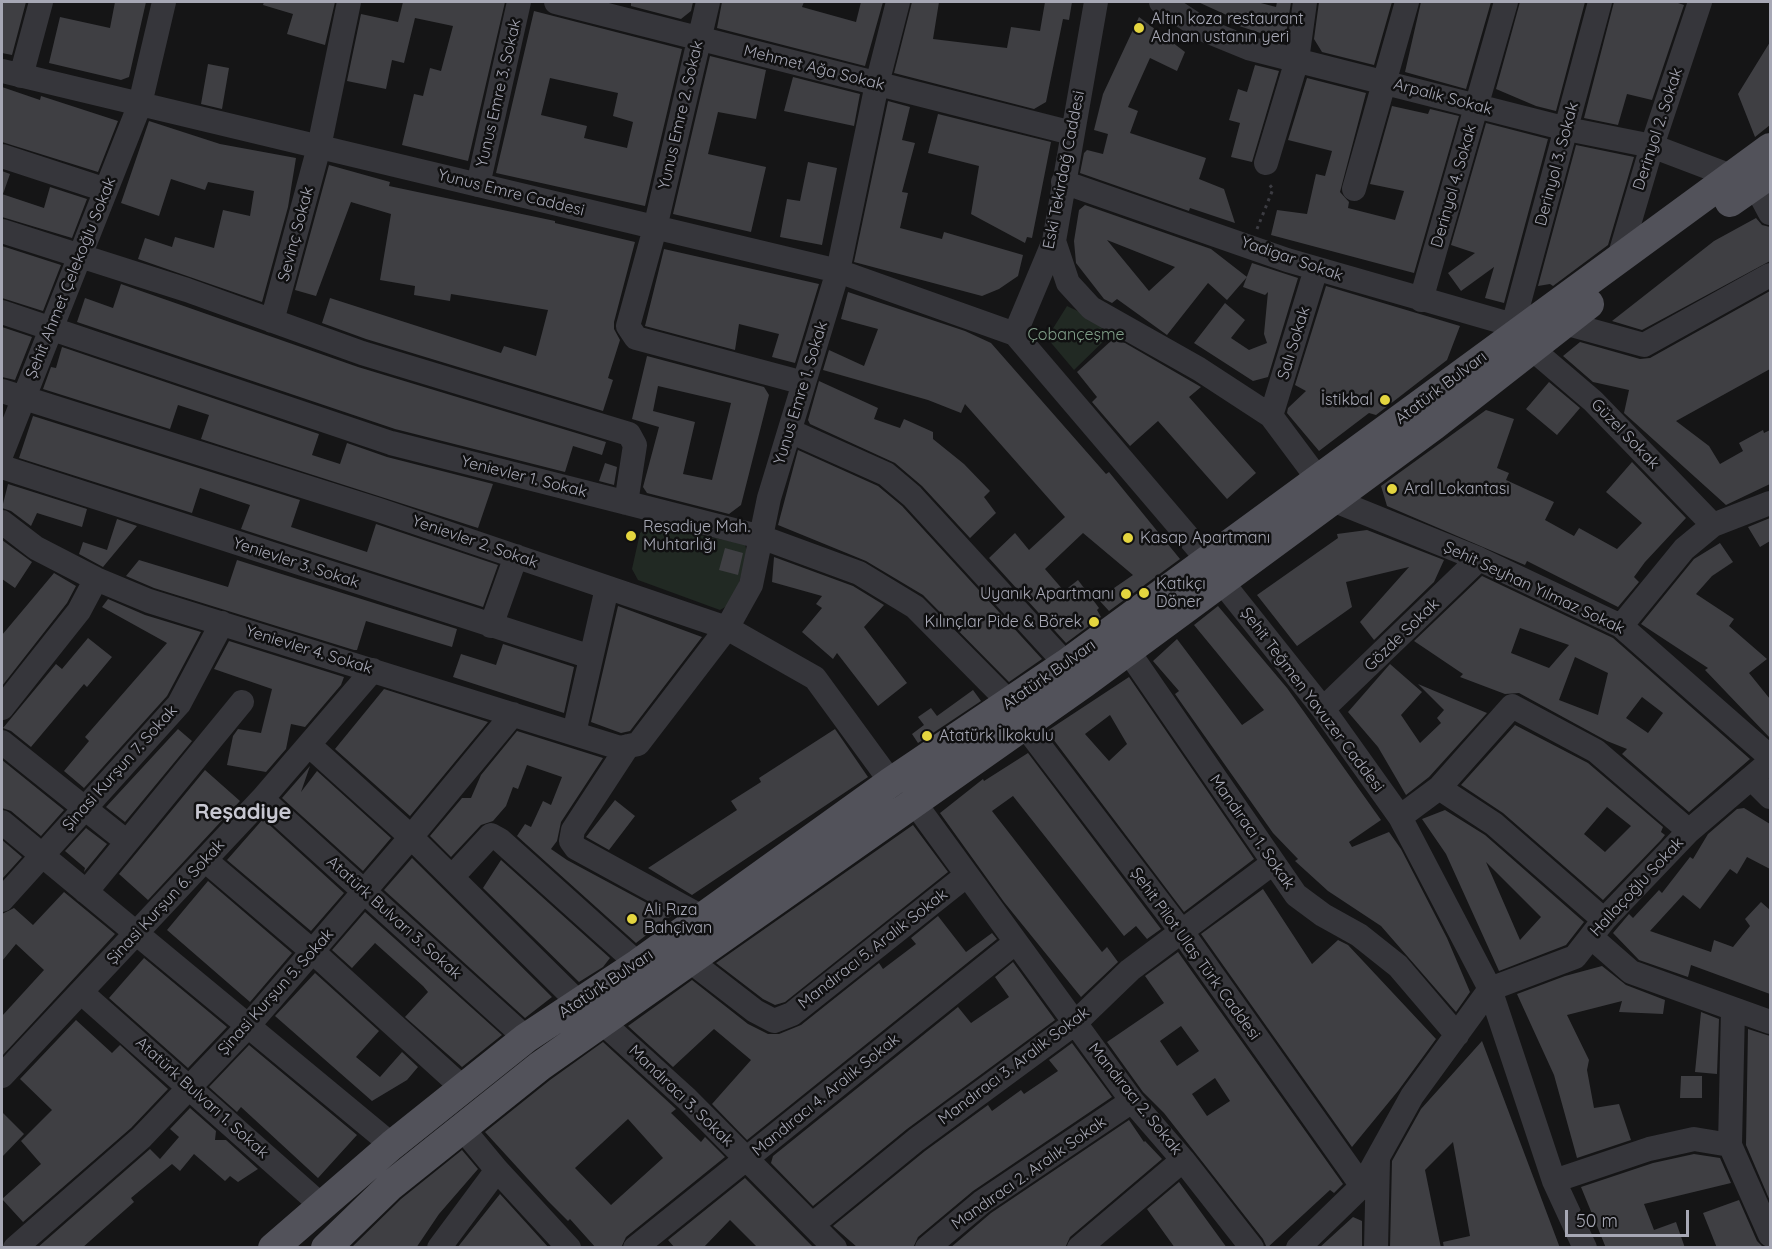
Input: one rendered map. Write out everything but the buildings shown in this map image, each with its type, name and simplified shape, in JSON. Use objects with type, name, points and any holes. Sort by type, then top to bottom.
[{"type":"main road","name":"Atatürk Bulvarı","points":[[1519,336],[1564,323],[1752,178],[1770,148]]},
{"type":"main road","name":"Atatürk Bulvarı","points":[[326,1248],[390,1186],[540,1066],[915,802],[1017,714],[1066,664],[1214,570],[1325,490],[1619,258],[1752,178]]},
{"type":"main road","name":"Atatürk Bulvarı","points":[[273,1248],[392,1145],[526,1038],[638,964],[891,782],[1128,651],[1214,570]]},
{"type":"street","points":[[11,74],[41,2]]},
{"type":"street","name":"Şehit Ahmet Çelekoğlu Sokak","points":[[2,453],[12,394],[51,328],[140,104],[164,2]]},
{"type":"street","name":"Sevinç Sokak","points":[[272,321],[319,147],[349,2]]},
{"type":"street","name":"Yunus Emre 3. Sokak","points":[[478,185],[519,2]]},
{"type":"street","name":"Mehmet Ağa Sokak","points":[[556,2],[1072,133]]},
{"type":"street","name":"Yunus Emre 2. Sokak","points":[[708,2],[656,228],[629,315],[628,326],[636,338],[804,383]]},
{"type":"street","name":"Yunus Emre 1. Sokak","points":[[702,917],[576,848],[571,841],[573,830],[628,746],[638,744],[727,628],[751,585],[769,498],[838,272],[877,84],[897,2]]},
{"type":"street","name":"Eski Tekirdağ Caddesi","points":[[1015,334],[1054,241],[1096,2]]},
{"type":"street","name":"Arpalık Sokak","points":[[1161,2],[1204,30],[1248,48],[1477,107],[1652,146],[1752,178]]},
{"type":"street","points":[[1266,163],[1297,60],[1305,2]]},
{"type":"street","points":[[1354,189],[1407,2]]},
{"type":"street","name":"Derinyol 4. Sokak","points":[[1421,300],[1506,2]]},
{"type":"street","name":"Derinyol 3. Sokak","points":[[1519,336],[1600,2]]},
{"type":"street","name":"Derinyol 2. Sokak","points":[[1619,258],[1652,146],[1700,2]]},
{"type":"street","name":"Yunus Emre Caddesi","points":[[11,74],[838,272],[1015,334]]},
{"type":"street","points":[[2,156],[106,190]]},
{"type":"street","points":[[1752,178],[1770,213]]},
{"type":"street","name":"Yadigar Sokak","points":[[1063,182],[1316,269],[1421,300],[1519,336]]},
{"type":"street","points":[[2,231],[187,290],[362,353],[629,434],[635,445],[626,502]]},
{"type":"street","points":[[1054,241],[1068,283],[1092,308],[1199,369],[1271,416],[1325,490]]},
{"type":"street","name":"Salı Sokak","points":[[1271,416],[1316,269]]},
{"type":"street","points":[[1564,323],[1644,345],[1770,275]]},
{"type":"street","name":"Yenievler 1. Sokak","points":[[2,312],[391,443],[761,537],[860,573],[915,607],[1017,714]]},
{"type":"street","name":"Şehit Teğmen Yavuzer Caddesi","points":[[1015,334],[1214,570],[1323,709],[1400,818],[1490,989],[1554,1181],[1584,1248]]},
{"type":"street","name":"Güzel Sokak","points":[[1519,336],[1593,401],[1713,525]]},
{"type":"street","name":"Yenievler 2. Sokak","points":[[12,394],[379,510],[727,628],[815,678],[891,782]]},
{"type":"street","points":[[790,431],[886,474],[904,489],[1066,664]]},
{"type":"street","name":"Yenievler 3. Sokak","points":[[2,467],[591,657]]},
{"type":"street","name":"Şehit Seyhan Yılmaz Sokak","points":[[1325,490],[1621,626],[1770,756]]},
{"type":"street","points":[[1621,626],[1684,549],[1713,525],[1770,503]]},
{"type":"street","name":"Yenievler 4. Sokak","points":[[2,522],[36,548],[96,579],[149,601],[620,748],[628,746]]},
{"type":"street","points":[[491,626],[516,556]]},
{"type":"street","name":"Gözde Sokak","points":[[1323,709],[1479,559]]},
{"type":"street","points":[[2,708],[79,611],[96,579]]},
{"type":"street","points":[[574,733],[607,588]]},
{"type":"street","name":"Şinasi Kurşun 7. Sokak","points":[[2,900],[179,704],[222,623]]},
{"type":"street","name":"Mandıracı 1. Sokak","points":[[1128,651],[1296,895],[1323,915],[1359,935],[1398,966],[1457,1035]]},
{"type":"street","name":"Şinasi Kurşun 6. Sokak","points":[[2,1076],[262,800],[373,670]]},
{"type":"street","points":[[86,892],[242,702]]},
{"type":"street","points":[[1400,818],[1439,788],[1512,706],[1596,751],[1689,831]]},
{"type":"street","name":"Şinasi Kurşun 5. Sokak","points":[[15,1248],[141,1138],[248,1026],[411,837],[513,714]]},
{"type":"street","name":"Şehit Pilot Ulaş Türk Caddesi","points":[[1017,714],[1182,932],[1362,1186]]},
{"type":"street","points":[[2,742],[127,842]]},
{"type":"street","points":[[309,745],[411,837],[578,1002]]},
{"type":"street","name":"Hallaçoğlu Sokak","points":[[1490,989],[1575,957],[1597,928],[1689,831],[1770,762]]},
{"type":"street","points":[[1752,778],[1770,797]]},
{"type":"street","points":[[1439,788],[1494,824],[1597,928],[1631,972],[1770,1022]]},
{"type":"street","name":"Atatürk Bulvarı 3. Sokak","points":[[262,800],[365,890],[526,1038]]},
{"type":"street","name":"Mandıracı 2. Sokak","points":[[915,802],[1132,1101],[1183,1160],[1252,1248]]},
{"type":"street","points":[[2,822],[392,1145]]},
{"type":"street","points":[[452,877],[491,836],[500,840],[638,964]]},
{"type":"street","points":[[205,860],[312,951],[463,1088]]},
{"type":"street","name":"Mandıracı 3. Aralık Sokak","points":[[812,1225],[916,1140],[1075,1023],[1130,970],[1273,862]]},
{"type":"street","name":"Mandıracı 5. Aralık Sokak","points":[[689,960],[755,1011],[774,1021],[792,1014],[967,875]]},
{"type":"street","name":"Mandıracı 4. Aralık Sokak","points":[[648,1244],[746,1160],[1016,942]]},
{"type":"street","points":[[1298,1248],[1362,1186],[1412,1096],[1490,989]]},
{"type":"street","name":"Atatürk Bulvarı 1. Sokak","points":[[82,993],[190,1086],[321,1205]]},
{"type":"street","points":[[1733,1009],[1730,1145],[1770,1235]]},
{"type":"street","name":"Mandıracı 3. Sokak","points":[[602,1022],[687,1099],[835,1248]]},
{"type":"street","name":"Mandıracı 2. Aralık Sokak","points":[[927,1248],[982,1202],[1132,1101]]},
{"type":"street","points":[[462,1128],[497,1170],[569,1248]]},
{"type":"street","points":[[1554,1181],[1649,1149],[1694,1139],[1730,1145]]},
{"type":"street","points":[[1080,1248],[1183,1160]]},
{"type":"street","points":[[1377,1248],[1378,1160]]},
{"type":"street","points":[[440,1248],[497,1170]]},
{"type":"path","points":[[1250,245],[1273,189],[1262,173],[1266,163]]},
{"type":"green space","name":"Çobançeşme","points":[[1067,306],[1101,322],[1111,334],[1074,370],[1047,338]]},
{"type":"green space","points":[[649,525],[745,544],[747,553],[734,602],[720,610],[638,580],[632,569],[640,533]]},
{"type":"place","name":"Altın koza restaurant Adnan ustanın yeri","points":[[1139,28]]},
{"type":"place","name":"İstikbal","points":[[1385,400]]},
{"type":"place","name":"Aral Lokantası","points":[[1392,489]]},
{"type":"place","name":"Reşadiye Mah. Muhtarlığı","points":[[631,536]]},
{"type":"place","name":"Kasap Apartmanı","points":[[1128,538]]},
{"type":"place","name":"Katıkçı Döner","points":[[1144,593]]},
{"type":"place","name":"Uyanık Apartmanı","points":[[1126,594]]},
{"type":"place","name":"Kılınçlar Pide & Börek","points":[[1094,622]]},
{"type":"place","name":"Atatürk İlkokulu","points":[[927,736]]},
{"type":"place","name":"Ali Rıza Bahçivan","points":[[632,919]]},
{"type":"district","name":"Reşadiye","points":[[243,812]]}]
